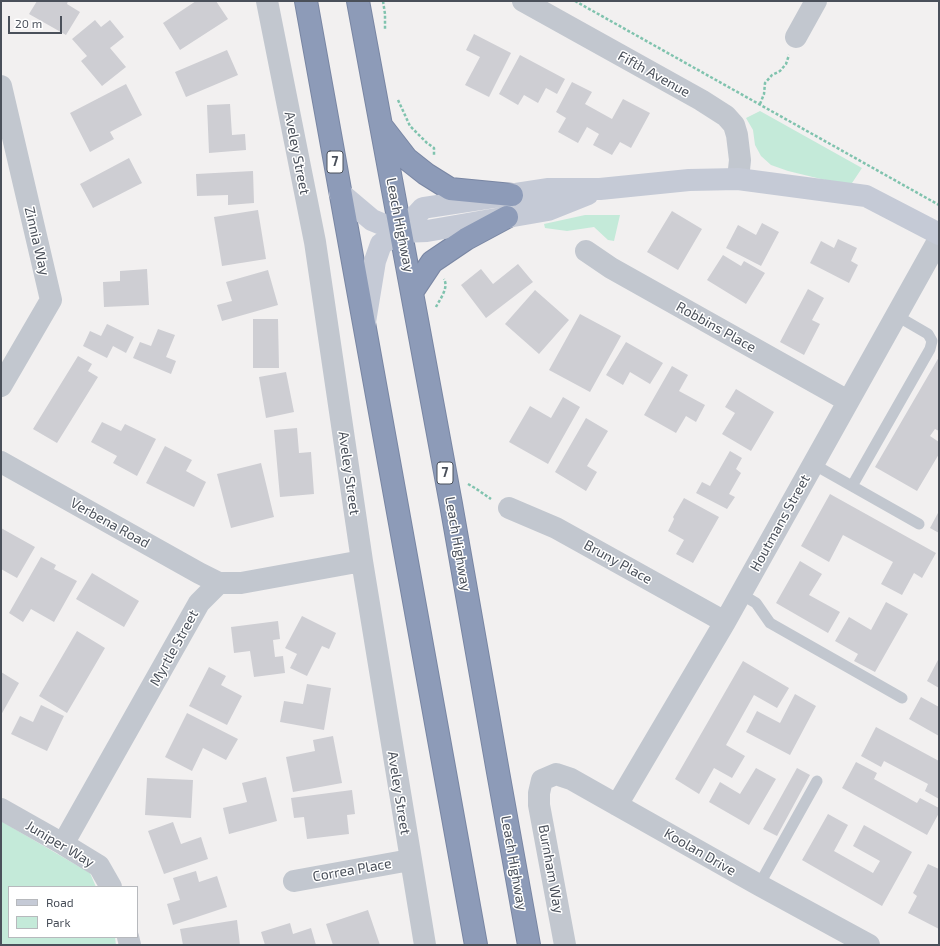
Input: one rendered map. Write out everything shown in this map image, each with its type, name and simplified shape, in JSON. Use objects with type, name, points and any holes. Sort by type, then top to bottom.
[{"type":"highway","name":"7","points":[[306,1],[476,945]]},
{"type":"highway","name":"Leach Highway","points":[[358,1],[451,504],[529,945]]},
{"type":"highway","points":[[381,126],[407,159],[426,174],[450,189],[512,195]]},
{"type":"highway","points":[[412,292],[432,262],[466,239],[507,217]]},
{"type":"street","name":"Aveley Street","points":[[267,1],[315,242],[362,561],[425,945]]},
{"type":"street","name":"Fifth Avenue","points":[[523,1],[701,100],[726,116],[734,125],[737,135],[740,160],[738,179]]},
{"type":"street","points":[[796,36],[816,1]]},
{"type":"street","name":"Zinnia Way","points":[[1,86],[51,300],[1,386]]},
{"type":"street","points":[[364,323],[375,261],[381,244],[400,232],[423,208],[547,189],[600,189],[689,180],[738,179],[866,196],[939,234]]},
{"type":"street","points":[[340,193],[372,220],[400,232],[427,231],[548,210],[600,189]]},
{"type":"street","name":"Houtmans Street","points":[[617,804],[741,594],[939,239]]},
{"type":"street","name":"Robbins Place","points":[[586,250],[611,268],[848,401]]},
{"type":"street","name":"Verbena Road","points":[[1,462],[219,583]]},
{"type":"street","name":"Bruny Place","points":[[500,503],[556,528],[725,622]]},
{"type":"street","points":[[219,583],[242,583],[362,561]]},
{"type":"street","name":"Myrtle Street","points":[[63,844],[199,603],[219,583]]},
{"type":"street","name":"Koolan Drive","points":[[539,793],[542,780],[556,774],[571,779],[760,885],[859,943]]},
{"type":"street","name":"Burnham Way","points":[[539,793],[565,945]]},
{"type":"street","name":"Juniper Way","points":[[1,809],[99,866],[110,886]]},
{"type":"street","name":"Correa Place","points":[[294,880],[410,860]]},
{"type":"lane","points":[[852,486],[930,349],[932,341],[928,334],[897,316]]},
{"type":"lane","points":[[813,464],[918,524]]},
{"type":"lane","points":[[741,594],[756,603],[770,623],[902,698]]},
{"type":"lane","points":[[760,885],[817,781]]},
{"type":"path","points":[[382,1],[385,14],[386,36]]},
{"type":"path","points":[[575,1],[939,205]]},
{"type":"path","points":[[760,104],[764,94],[765,84],[772,75],[780,72],[786,64]]},
{"type":"path","points":[[397,94],[398,101],[410,126],[434,148],[435,158],[426,174]]},
{"type":"path","points":[[432,262],[441,272],[446,282],[445,290],[434,311]]},
{"type":"path","points":[[465,477],[469,492]]},
{"type":"path","points":[[468,484],[500,503]]},
{"type":"green space","points":[[760,111],[862,168],[850,186],[788,171],[771,165],[761,156],[755,145],[753,130],[746,118]]},
{"type":"green space","points":[[585,215],[620,215],[614,241],[608,240],[594,227],[567,231],[545,228],[544,224]]},
{"type":"green space","points":[[1,821],[90,873],[96,886],[8,886],[8,938],[115,938],[116,945],[1,945]]},
{"type":"building","points":[[37,1],[68,1],[67,4],[80,12],[66,35],[29,14]]},
{"type":"building","points":[[196,1],[216,1],[228,19],[180,50],[163,23]]},
{"type":"building","points":[[95,20],[101,27],[110,20],[124,37],[110,48],[126,67],[102,86],[81,61],[87,56],[72,39]]},
{"type":"building","points":[[474,34],[511,53],[489,97],[465,85],[480,57],[466,50]]},
{"type":"building","points":[[227,50],[238,75],[186,97],[175,72]]},
{"type":"building","points":[[520,55],[565,79],[557,94],[546,88],[538,103],[524,95],[518,105],[499,94]]},
{"type":"building","points":[[572,82],[592,92],[585,104],[612,119],[623,99],[650,113],[631,148],[620,142],[612,155],[593,145],[599,134],[587,127],[578,143],[558,132],[566,118],[556,112]]},
{"type":"building","points":[[126,84],[142,115],[110,132],[114,139],[90,152],[70,113]]},
{"type":"building","points":[[230,104],[232,135],[245,134],[246,150],[209,153],[207,105]]},
{"type":"building","points":[[129,158],[142,183],[93,208],[80,184]]},
{"type":"building","points":[[253,171],[254,203],[228,205],[228,195],[197,196],[196,174]]},
{"type":"building","points":[[258,210],[266,259],[222,266],[214,217]]},
{"type":"building","points":[[672,211],[702,229],[678,270],[647,252]]},
{"type":"building","points":[[762,223],[779,232],[761,266],[726,248],[738,225],[756,235]]},
{"type":"building","points":[[838,239],[857,248],[851,261],[858,265],[849,283],[810,263],[821,241],[834,248]]},
{"type":"building","points":[[723,255],[741,266],[744,261],[765,273],[746,304],[707,280]]},
{"type":"building","points":[[518,264],[533,282],[486,318],[461,285],[481,269],[493,284]]},
{"type":"building","points":[[147,269],[149,305],[104,307],[103,282],[120,281],[120,271]]},
{"type":"building","points":[[268,270],[278,305],[222,321],[217,305],[232,301],[226,282]]},
{"type":"building","points":[[808,289],[824,298],[812,320],[820,324],[804,355],[780,342]]},
{"type":"building","points":[[535,290],[569,320],[539,354],[505,324]]},
{"type":"building","points":[[580,314],[621,336],[590,392],[549,370]]},
{"type":"building","points":[[253,319],[278,319],[279,368],[253,368]]},
{"type":"building","points":[[107,324],[134,337],[126,353],[113,346],[107,358],[83,346],[90,331],[101,336]]},
{"type":"building","points":[[158,329],[175,335],[166,357],[176,361],[171,374],[133,358],[140,342],[151,346]]},
{"type":"building","points":[[626,342],[663,363],[650,384],[630,372],[623,385],[606,375]]},
{"type":"building","points":[[78,356],[92,364],[88,371],[98,377],[57,443],[33,429]]},
{"type":"building","points":[[939,357],[939,431],[935,429],[930,436],[939,442],[939,454],[917,491],[875,467]]},
{"type":"building","points":[[672,366],[688,375],[679,391],[705,405],[696,422],[686,416],[676,433],[644,415]]},
{"type":"building","points":[[286,372],[294,412],[266,418],[259,377]]},
{"type":"building","points":[[736,389],[774,412],[751,451],[722,434],[735,413],[725,407]]},
{"type":"building","points":[[563,397],[580,407],[548,464],[509,442],[530,406],[551,418]]},
{"type":"building","points":[[586,418],[608,431],[587,466],[597,472],[586,491],[555,472]]},
{"type":"building","points":[[102,422],[121,431],[125,424],[156,439],[137,476],[113,463],[117,456],[91,442]]},
{"type":"building","points":[[297,428],[299,453],[311,452],[314,494],[280,497],[274,430]]},
{"type":"building","points":[[165,446],[192,460],[186,471],[206,482],[194,507],[146,483]]},
{"type":"building","points":[[730,451],[742,458],[736,469],[741,473],[729,494],[735,497],[727,509],[696,493],[702,482],[710,486]]},
{"type":"building","points":[[261,463],[274,517],[231,528],[217,474]]},
{"type":"building","points":[[830,494],[936,553],[922,578],[914,573],[902,595],[881,584],[893,562],[843,535],[829,562],[801,546]]},
{"type":"building","points":[[684,498],[719,517],[693,563],[676,554],[684,540],[668,531],[674,519],[673,517]]},
{"type":"building","points":[[939,511],[939,533],[930,528]]},
{"type":"building","points":[[1,528],[35,547],[17,578],[1,569]]},
{"type":"building","points":[[41,557],[56,565],[54,569],[77,581],[54,622],[31,609],[23,622],[9,613]]},
{"type":"building","points":[[800,561],[822,574],[809,595],[840,612],[828,633],[776,603]]},
{"type":"building","points":[[92,573],[139,601],[124,627],[76,599]]},
{"type":"building","points":[[886,602],[908,614],[875,672],[854,661],[858,654],[835,641],[849,617],[871,630]]},
{"type":"building","points":[[302,616],[336,633],[329,649],[322,646],[307,676],[290,668],[297,654],[285,648]]},
{"type":"building","points":[[278,621],[280,639],[273,640],[275,657],[283,656],[285,673],[254,677],[250,651],[234,653],[231,627]]},
{"type":"building","points":[[77,631],[105,648],[67,713],[39,696]]},
{"type":"building","points":[[939,658],[939,688],[927,681]]},
{"type":"building","points":[[743,661],[789,688],[777,708],[754,695],[726,745],[745,756],[732,778],[714,768],[699,794],[675,779]]},
{"type":"building","points":[[209,667],[226,676],[221,685],[242,696],[227,725],[189,706]]},
{"type":"building","points":[[1,672],[19,683],[1,715]]},
{"type":"building","points":[[307,684],[331,688],[324,730],[280,722],[284,701],[303,704]]},
{"type":"building","points":[[795,694],[816,706],[790,755],[746,732],[757,711],[780,723]]},
{"type":"building","points":[[921,697],[939,707],[939,736],[909,719]]},
{"type":"building","points":[[41,705],[64,716],[47,751],[11,734],[20,716],[33,722]]},
{"type":"building","points":[[187,713],[238,739],[226,760],[203,748],[192,771],[165,757]]},
{"type":"building","points":[[876,727],[939,761],[939,799],[925,791],[928,784],[884,761],[881,767],[861,756]]},
{"type":"building","points":[[333,736],[342,783],[293,792],[286,757],[315,751],[313,740]]},
{"type":"building","points":[[856,762],[877,773],[874,779],[917,803],[920,798],[939,808],[939,813],[927,835],[842,788]]},
{"type":"building","points":[[756,768],[776,779],[749,825],[709,802],[720,782],[740,794]]},
{"type":"building","points":[[797,768],[810,775],[777,836],[763,829]]},
{"type":"building","points":[[266,777],[277,821],[229,834],[223,808],[247,802],[242,783]]},
{"type":"building","points":[[147,778],[193,780],[191,818],[145,815]]},
{"type":"building","points":[[352,790],[355,814],[347,815],[349,834],[307,839],[304,817],[294,818],[291,798]]},
{"type":"building","points":[[828,814],[848,825],[834,851],[873,873],[880,861],[853,846],[864,825],[912,852],[882,906],[802,860]]},
{"type":"building","points":[[173,822],[181,844],[201,837],[208,859],[164,874],[148,831]]},
{"type":"building","points":[[928,864],[939,869],[939,929],[908,913],[917,896],[913,893]]},
{"type":"building","points":[[196,871],[199,882],[217,876],[227,907],[173,925],[167,904],[180,900],[173,878]]},
{"type":"building","points":[[368,910],[380,945],[333,945],[326,924]]},
{"type":"building","points":[[237,920],[240,945],[183,945],[180,929]]},
{"type":"building","points":[[290,923],[293,934],[311,928],[316,945],[265,945],[261,932]]}]
